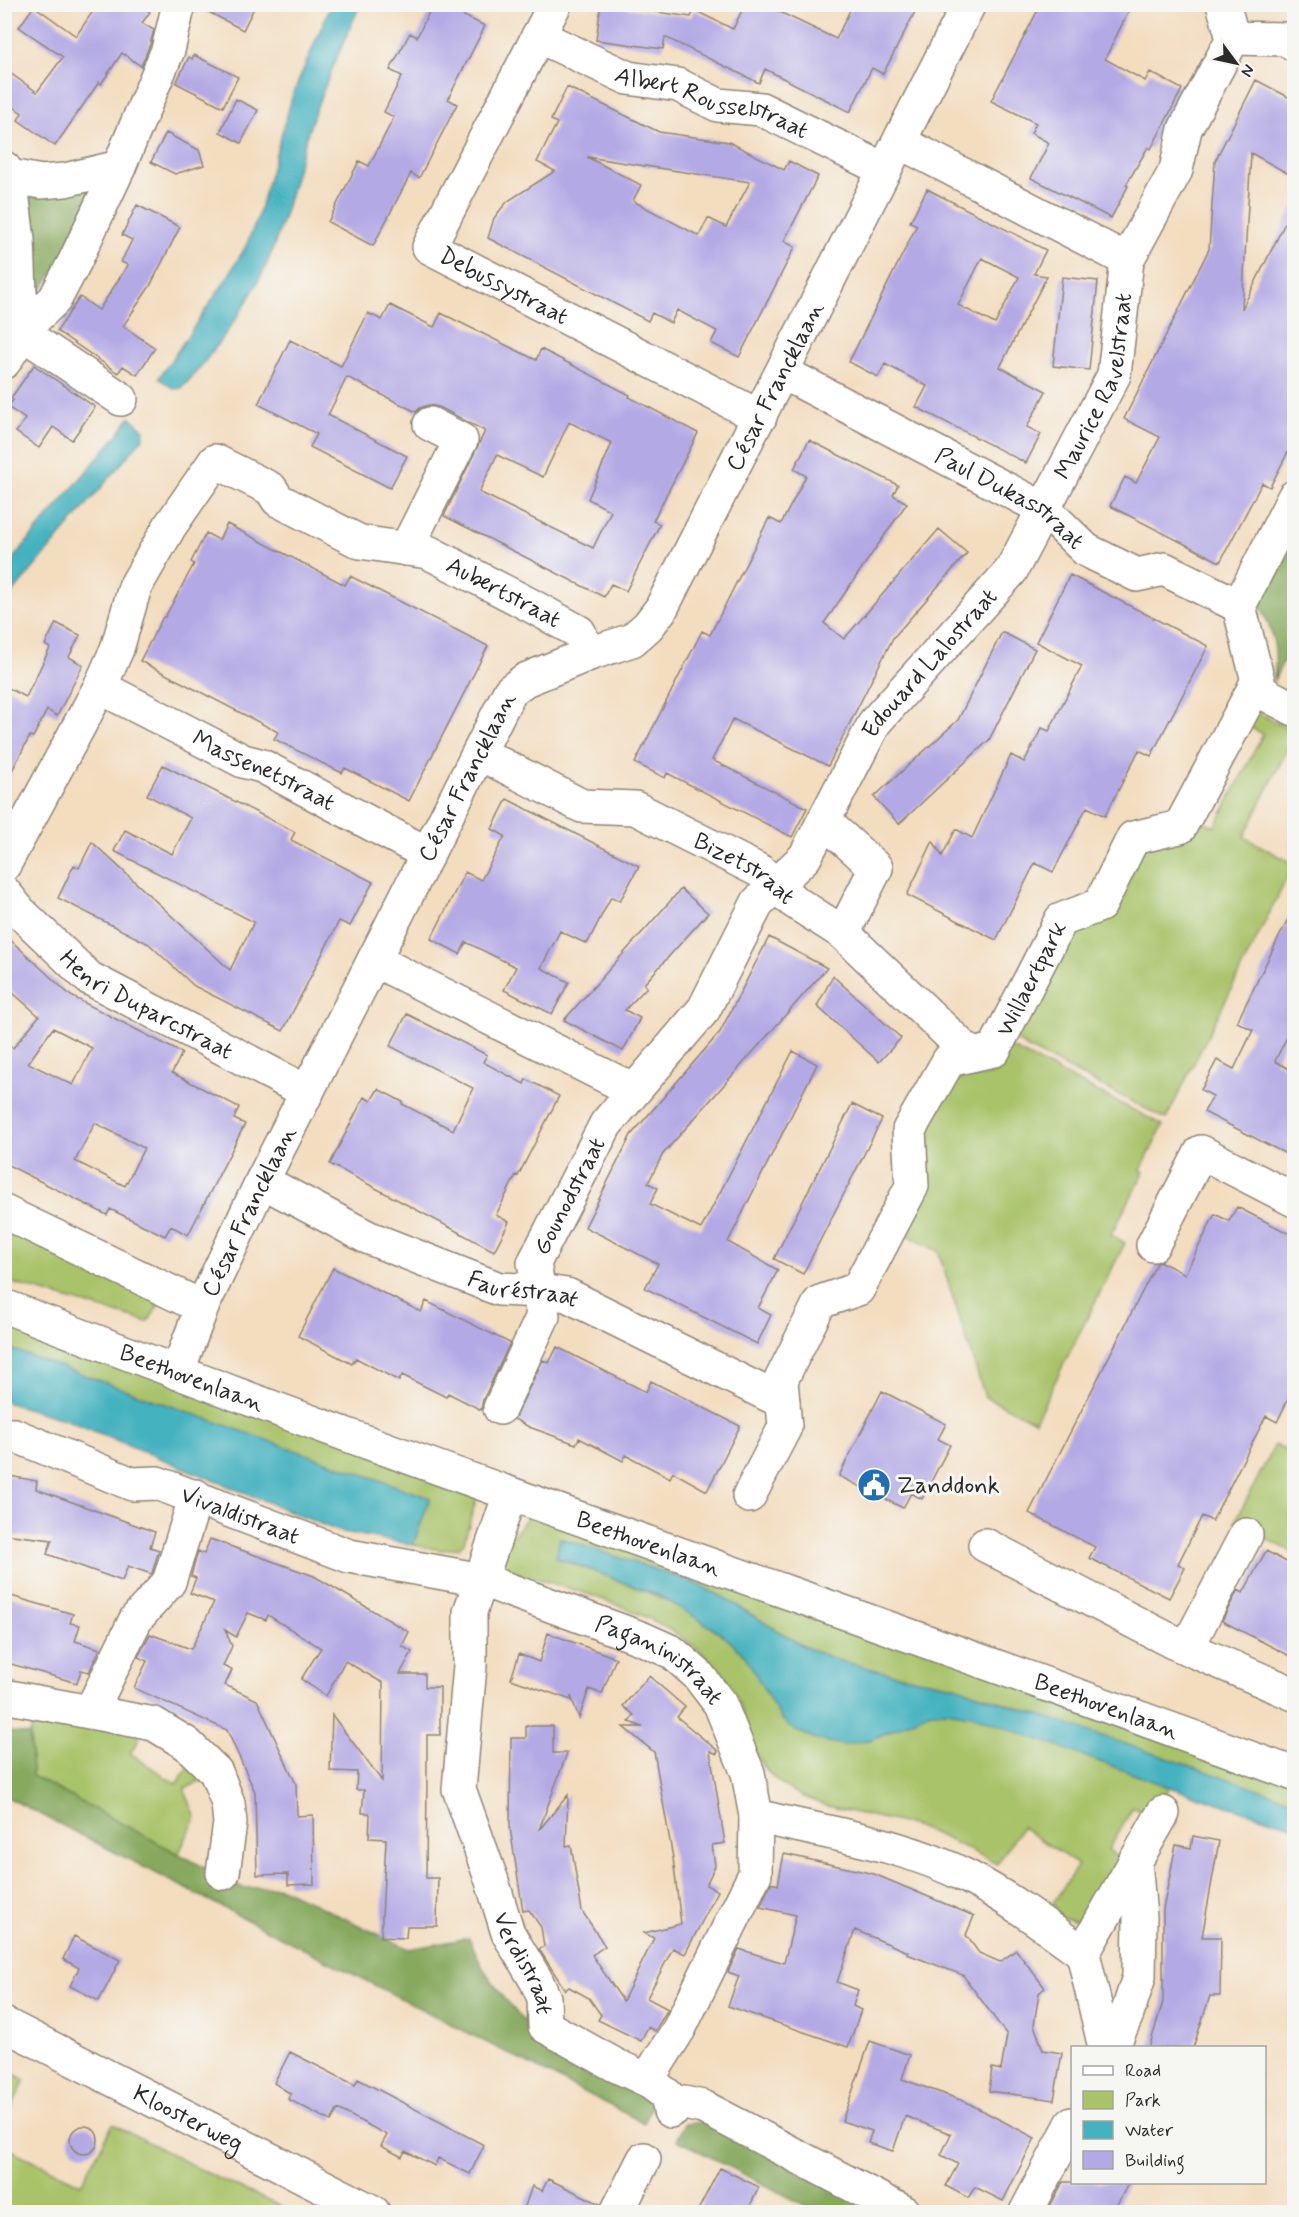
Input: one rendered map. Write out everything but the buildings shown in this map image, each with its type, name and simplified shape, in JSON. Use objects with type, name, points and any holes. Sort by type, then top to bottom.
[{"type":"street","points":[[4,362],[25,329],[55,299],[75,261],[168,50],[179,4]]},
{"type":"street","name":"Debussystraat","points":[[555,4],[429,247],[760,417]]},
{"type":"street","name":"César Francklaan","points":[[177,1373],[202,1307],[262,1181],[510,691],[525,680],[632,640],[648,626],[661,609],[969,4]]},
{"type":"street","points":[[1223,4],[1233,38],[1285,39],[1294,44]]},
{"type":"street","name":"Albert Rousselstraat","points":[[538,36],[627,78],[678,85],[718,105],[761,109],[892,156]]},
{"type":"street","name":"Maurice Ravelstraat","points":[[1044,509],[1114,375],[1127,260],[1176,170],[1185,129],[1233,38]]},
{"type":"street","name":"Maurice Ravelstraat","points":[[892,156],[1127,260]]},
{"type":"street","points":[[118,167],[65,180],[41,182],[7,172],[18,240],[20,294],[25,329],[121,399]]},
{"type":"street","name":"Paul Dukasstraat","points":[[782,372],[1044,509],[1086,550],[1137,575],[1164,569],[1239,606]]},
{"type":"street","points":[[406,549],[461,440],[430,424]]},
{"type":"street","name":"Aubertstraat","points":[[100,687],[117,649],[135,587],[170,526],[215,461],[271,489],[278,500],[360,542],[428,552],[579,632],[590,654]]},
{"type":"street","points":[[1294,497],[1239,606],[1258,681],[1254,688],[1294,709]]},
{"type":"street","name":"Edouard Lalostraat","points":[[775,885],[806,857],[875,722],[1011,571],[1044,509]]},
{"type":"street","points":[[4,865],[100,687]]},
{"type":"street","name":"Massenetstraat","points":[[100,687],[243,761],[262,766],[428,854]]},
{"type":"street","name":"Willaertpark","points":[[749,1496],[785,1427],[781,1380],[820,1302],[858,1289],[912,1186],[909,1130],[949,1060],[994,1050],[1061,920],[1100,905],[1133,838],[1180,827],[1254,688]]},
{"type":"street","name":"Bizetstraat","points":[[479,753],[582,806],[635,808],[760,871],[793,901],[843,933],[971,1054]]},
{"type":"street","points":[[824,821],[876,868],[843,933]]},
{"type":"street","name":"Gounodstraat","points":[[500,1408],[543,1316],[534,1263],[606,1124],[704,1009],[758,902],[775,885]]},
{"type":"street","name":"Henri Duparcstraat","points":[[4,892],[20,912],[89,978],[307,1092]]},
{"type":"street","points":[[374,960],[633,1090]]},
{"type":"street","points":[[1153,1245],[1201,1152],[1294,1200]]},
{"type":"street","name":"Fauréstraat","points":[[262,1181],[378,1241],[499,1289],[567,1295],[783,1402]]},
{"type":"street","points":[[4,1212],[202,1307]]},
{"type":"street","name":"Beethovenlaan","points":[[4,1306],[177,1373],[510,1494],[1077,1694],[1294,1774]]},
{"type":"street","name":"Vivaldistraat","points":[[4,1435],[14,1435],[132,1484],[157,1483],[196,1496],[349,1556],[482,1580]]},
{"type":"street","name":"Verdistraat","points":[[510,1494],[470,1612],[470,1666],[459,1789],[508,1933],[544,1998],[544,2026],[647,2080],[668,2094],[665,2120],[684,2103],[703,2107],[904,2212]]},
{"type":"street","points":[[91,1711],[136,1619],[169,1582],[196,1496]]},
{"type":"street","points":[[1187,1648],[1246,1535]]},
{"type":"street","points":[[985,1545],[1187,1648],[1294,1694]]},
{"type":"street","name":"Paganinistraat","points":[[482,1580],[643,1639],[672,1652],[699,1674],[720,1704],[748,1773],[756,1816],[755,1874],[679,2029],[647,2080]]},
{"type":"street","points":[[4,1696],[154,1724],[187,1744],[216,1772],[228,1803],[230,1823],[223,1873]]},
{"type":"street","points":[[1083,1953],[1163,1813]]},
{"type":"street","points":[[756,1816],[901,1849],[967,1876],[1022,1910],[1083,1953],[1105,2046]]},
{"type":"street","points":[[1113,2046],[1127,2014],[1139,1977],[1140,1917],[1135,1861]]},
{"type":"street","name":"Kloosterweg","points":[[4,2024],[374,2212]]},
{"type":"street","points":[[1026,2212],[1071,2126]]},
{"type":"street","points":[[616,2212],[644,2159]]},
{"type":"green space","points":[[94,183],[71,248],[36,297],[27,190]]},
{"type":"green space","points":[[1294,513],[1294,639],[1273,682],[1275,650],[1267,620],[1257,601]]},
{"type":"green space","points":[[1253,710],[1294,732],[1294,736],[1244,837],[1294,864],[1166,1119],[1014,1039],[1071,928],[1142,850],[1197,819],[1215,827],[1263,734],[1245,725]]},
{"type":"green space","points":[[1010,1047],[1163,1125],[1141,1170],[1144,1172],[1111,1235],[1125,1243],[1035,1421],[985,1397],[938,1251],[899,1231],[918,1127],[941,1082],[995,1074]]},
{"type":"green space","points":[[4,1228],[161,1301],[148,1322],[5,1281]]},
{"type":"green space","points":[[5,1318],[478,1493],[464,1542],[459,1548],[441,1550],[413,1545],[430,1498],[5,1347]]},
{"type":"green space","points":[[1275,1445],[1294,1455],[1294,1553],[1235,1522]]},
{"type":"green space","points":[[534,1508],[1294,1779],[1294,1801],[954,1686],[837,1660],[801,1645],[721,1596],[690,1581],[560,1538],[556,1558],[656,1596],[681,1608],[725,1637],[755,1669],[781,1718],[870,1740],[930,1712],[947,1711],[972,1715],[1169,1787],[1152,1817],[1133,1807],[1108,1850],[1126,1862],[1086,1922],[1061,1918],[1053,1903],[1078,1865],[1022,1827],[997,1864],[921,1829],[829,1806],[798,1794],[784,1786],[763,1765],[756,1753],[732,1688],[713,1663],[688,1642],[628,1609],[594,1596],[499,1568],[495,1560]]},
{"type":"green space","points":[[35,1716],[139,1729],[139,1740],[130,1753],[176,1784],[189,1767],[209,1778],[184,1789],[196,1817],[178,1855],[32,1776],[30,1735]]},
{"type":"green space","points":[[4,1731],[30,1735],[32,1776],[243,1888],[279,1887],[409,1949],[469,1938],[483,1968],[504,1999],[541,2039],[656,2098],[644,2123],[5,1796]]},
{"type":"green space","points":[[5,2069],[25,2080],[5,2121]]},
{"type":"green space","points":[[705,2122],[875,2212],[818,2212],[677,2140],[684,2124]]},
{"type":"green space","points":[[113,2124],[217,2178],[294,2212],[5,2212],[5,2147],[81,2184]]},
{"type":"water","points":[[331,5],[360,5],[311,123],[277,239],[245,305],[204,362],[182,388],[174,389],[159,378],[226,280],[245,248],[257,220],[293,94]]},
{"type":"water","points":[[130,417],[144,430],[143,438],[5,602],[5,568]]},
{"type":"water","points":[[5,1347],[430,1498],[413,1545],[338,1531],[67,1420],[5,1402]]},
{"type":"water","points":[[560,1538],[690,1581],[721,1596],[801,1645],[837,1660],[954,1686],[1294,1801],[1294,1827],[1169,1787],[972,1715],[947,1711],[930,1712],[870,1740],[843,1745],[819,1740],[796,1731],[781,1719],[745,1656],[721,1633],[660,1596],[556,1557]]},
{"type":"place","name":"Zanddonk","points":[[874,1485]]}]
